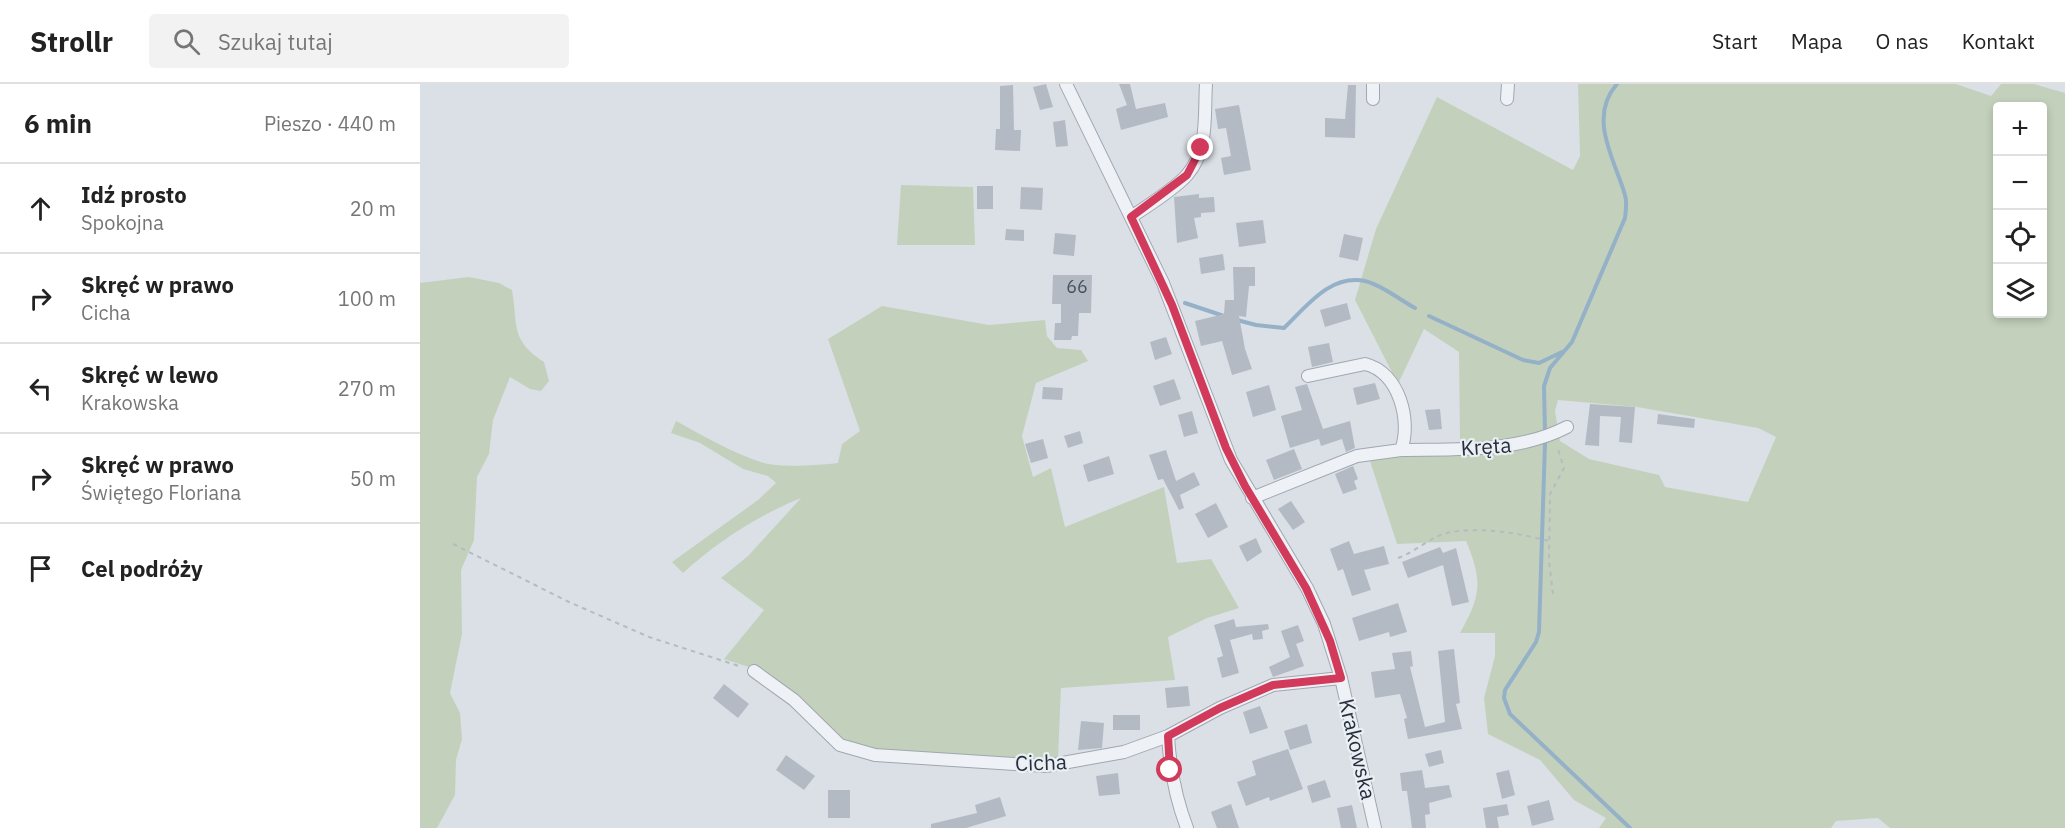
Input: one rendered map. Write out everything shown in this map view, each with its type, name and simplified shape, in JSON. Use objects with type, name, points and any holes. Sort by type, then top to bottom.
[{"type":"street","name":"Krakowska","points":[[1066,84],[1172,305],[1222,441],[1252,498],[1316,607],[1330,641],[1341,678],[1375,828]]},
{"type":"street","points":[[1131,217],[1187,175],[1196,161],[1204,133],[1206,84]]},
{"type":"street","points":[[1373,84],[1373,99]]},
{"type":"street","points":[[1507,99],[1508,84]]},
{"type":"street","points":[[1308,376],[1365,364],[1380,372],[1395,391],[1405,416],[1407,428],[1401,450]]},
{"type":"street","name":"Kręta","points":[[1252,498],[1357,456],[1401,450],[1460,449],[1526,443],[1552,435],[1567,427]]},
{"type":"street","name":"Cicha","points":[[754,671],[794,700],[840,745],[875,755],[1046,766],[1124,752],[1168,736],[1220,708],[1273,685],[1341,678]]},
{"type":"street","points":[[1168,736],[1170,770],[1176,800],[1187,828]]},
{"type":"path","points":[[1552,435],[1564,468],[1550,494],[1549,541],[1553,594]]},
{"type":"path","points":[[1398,558],[1418,550],[1432,539],[1447,532],[1513,533],[1549,541]]},
{"type":"path","points":[[453,544],[569,602],[649,637],[754,671]]},
{"type":"green space","points":[[1578,84],[1956,84],[1991,96],[2001,84],[2034,84],[2065,93],[2065,828],[1890,828],[1878,818],[1836,821],[1831,828],[1599,828],[1606,818],[1574,800],[1540,760],[1488,734],[1484,698],[1495,656],[1495,633],[1460,633],[1476,598],[1477,588],[1475,567],[1466,541],[1397,544],[1369,458],[1460,442],[1459,352],[1424,329],[1398,384],[1355,300],[1376,229],[1437,97],[1573,170],[1580,156]],"holes":[[[1558,400],[1637,407],[1758,428],[1776,437],[1748,502],[1665,487],[1659,475],[1589,459],[1560,441],[1555,411]]]},
{"type":"green space","points":[[901,185],[973,187],[975,245],[897,245]]},
{"type":"green space","points":[[469,277],[499,283],[512,290],[516,322],[521,339],[533,354],[544,362],[549,381],[541,391],[530,389],[510,377],[493,420],[489,454],[477,477],[474,540],[461,570],[462,634],[450,693],[460,713],[462,739],[456,760],[455,795],[437,828],[420,828],[420,283]]},
{"type":"green space","points":[[882,306],[989,325],[1045,320],[1047,336],[1057,348],[1081,350],[1088,361],[1036,383],[1022,436],[1033,477],[1051,468],[1065,527],[1164,487],[1177,563],[1211,559],[1239,608],[1207,618],[1168,637],[1175,680],[1061,688],[1058,758],[917,756],[861,749],[840,740],[761,671],[724,659],[764,610],[721,578],[748,556],[801,498],[739,530],[683,573],[672,562],[758,500],[776,483],[768,476],[743,469],[700,443],[671,433],[676,421],[730,450],[764,463],[791,466],[838,463],[842,444],[860,431],[828,339]]},
{"type":"building","points":[[1046,84],[1053,107],[1040,110],[1033,87]]},
{"type":"building","points":[[1119,84],[1130,84],[1136,109],[1165,103],[1168,117],[1121,130],[1116,109],[1127,105]]},
{"type":"building","points":[[1013,85],[1014,130],[1021,130],[1020,151],[995,150],[996,129],[1000,129],[1000,86]]},
{"type":"building","points":[[1348,85],[1356,85],[1355,138],[1325,137],[1325,118],[1345,119]]},
{"type":"building","points":[[1239,105],[1251,170],[1224,175],[1221,158],[1231,156],[1226,128],[1218,129],[1215,109]]},
{"type":"building","points":[[1065,120],[1068,146],[1056,147],[1053,122]]},
{"type":"building","points":[[977,186],[993,186],[993,209],[977,209]]},
{"type":"building","points":[[1021,187],[1043,188],[1042,210],[1020,209]]},
{"type":"building","points":[[1199,194],[1199,198],[1214,197],[1215,212],[1201,213],[1201,217],[1194,218],[1198,238],[1177,243],[1174,197]]},
{"type":"building","points":[[1263,220],[1266,243],[1239,247],[1236,223]]},
{"type":"building","points":[[1006,229],[1024,230],[1024,241],[1005,240]]},
{"type":"building","points":[[1055,233],[1076,235],[1074,256],[1053,254]]},
{"type":"building","points":[[1344,234],[1363,238],[1358,261],[1339,257]]},
{"type":"building","points":[[1223,254],[1225,270],[1201,274],[1199,258]]},
{"type":"building","points":[[1233,267],[1255,267],[1255,286],[1249,286],[1246,317],[1239,316],[1245,349],[1252,369],[1232,375],[1222,341],[1201,346],[1195,321],[1224,314],[1225,300],[1234,300]]},
{"type":"building","points":[[1053,275],[1092,275],[1091,313],[1079,313],[1078,336],[1072,336],[1071,340],[1054,340],[1055,323],[1061,323],[1061,304],[1052,304]]},
{"type":"building","points":[[1347,303],[1351,319],[1325,327],[1320,310]]},
{"type":"building","points":[[1166,337],[1172,354],[1155,360],[1150,342]]},
{"type":"building","points":[[1329,343],[1333,362],[1312,367],[1308,347]]},
{"type":"building","points":[[1174,379],[1181,399],[1160,406],[1153,386]]},
{"type":"building","points":[[1375,383],[1380,399],[1357,405],[1353,388]]},
{"type":"building","points":[[1307,384],[1323,429],[1350,421],[1355,448],[1346,452],[1342,439],[1321,446],[1319,439],[1290,448],[1281,416],[1302,410],[1295,387]]},
{"type":"building","points":[[1269,385],[1276,410],[1253,417],[1246,392]]},
{"type":"building","points":[[1043,387],[1063,388],[1062,400],[1042,399]]},
{"type":"building","points":[[1590,404],[1635,407],[1632,443],[1619,442],[1621,417],[1600,416],[1599,446],[1585,445]]},
{"type":"building","points":[[1440,409],[1442,429],[1429,430],[1425,410]]},
{"type":"building","points":[[1192,411],[1198,433],[1184,437],[1178,415]]},
{"type":"building","points":[[1658,414],[1695,419],[1694,428],[1657,424]]},
{"type":"building","points":[[1080,431],[1083,443],[1068,448],[1064,436]]},
{"type":"building","points":[[1043,439],[1048,458],[1031,463],[1025,444]]},
{"type":"building","points":[[1294,449],[1302,469],[1274,480],[1266,460]]},
{"type":"building","points":[[1166,450],[1176,481],[1194,472],[1200,485],[1180,495],[1184,508],[1179,510],[1163,479],[1158,480],[1149,455]]},
{"type":"building","points":[[1109,456],[1114,474],[1088,482],[1083,465]]},
{"type":"building","points":[[1353,466],[1358,479],[1354,481],[1357,489],[1343,494],[1335,474]]},
{"type":"building","points":[[1291,501],[1305,522],[1293,530],[1278,509]]},
{"type":"building","points":[[1216,503],[1228,527],[1208,538],[1195,514]]},
{"type":"building","points":[[1256,538],[1262,552],[1247,562],[1239,546]]},
{"type":"building","points":[[1349,541],[1354,554],[1384,546],[1389,564],[1364,570],[1371,590],[1352,596],[1343,569],[1338,571],[1330,549]]},
{"type":"building","points":[[1440,547],[1443,553],[1456,548],[1469,602],[1452,606],[1443,565],[1408,578],[1402,562]]},
{"type":"building","points":[[1398,603],[1407,632],[1390,637],[1389,632],[1359,641],[1352,618]]},
{"type":"building","points":[[1234,619],[1236,627],[1268,624],[1269,629],[1262,631],[1263,639],[1253,640],[1252,634],[1230,640],[1239,673],[1222,678],[1217,658],[1223,656],[1214,625]]},
{"type":"building","points":[[1298,625],[1304,641],[1296,644],[1304,666],[1273,677],[1269,667],[1290,657],[1281,631]]},
{"type":"building","points":[[1454,649],[1460,703],[1456,704],[1462,729],[1408,739],[1404,719],[1407,718],[1400,694],[1375,698],[1371,672],[1395,669],[1392,653],[1411,651],[1413,666],[1410,667],[1425,727],[1445,722],[1438,651]]},
{"type":"building","points":[[724,684],[749,704],[738,718],[713,698]]},
{"type":"building","points":[[1188,686],[1190,706],[1167,708],[1165,688]]},
{"type":"building","points":[[1260,706],[1268,728],[1250,734],[1243,712]]},
{"type":"building","points":[[1113,715],[1140,715],[1140,730],[1113,730]]},
{"type":"building","points":[[1081,721],[1104,723],[1102,748],[1078,750]]},
{"type":"building","points":[[1307,724],[1312,743],[1290,750],[1284,731]]},
{"type":"building","points":[[1288,749],[1303,789],[1270,801],[1269,797],[1246,806],[1237,782],[1256,775],[1252,761]]},
{"type":"building","points":[[1441,750],[1444,763],[1429,767],[1425,754]]},
{"type":"building","points":[[786,755],[815,776],[804,790],[776,770]]},
{"type":"building","points":[[1422,770],[1425,788],[1449,785],[1452,797],[1429,803],[1430,814],[1425,815],[1426,828],[1412,828],[1407,791],[1402,791],[1400,773]]},
{"type":"building","points":[[1509,770],[1515,795],[1502,799],[1496,773]]},
{"type":"building","points":[[1118,773],[1120,794],[1099,796],[1096,776]]},
{"type":"building","points":[[1325,780],[1331,797],[1312,803],[1307,786]]},
{"type":"building","points":[[828,790],[850,790],[850,818],[828,818]]},
{"type":"building","points":[[1000,797],[1006,816],[966,828],[931,828],[931,824],[977,813],[975,805]]},
{"type":"building","points":[[1549,800],[1554,820],[1532,826],[1527,806]]},
{"type":"building","points":[[1231,804],[1239,828],[1217,828],[1211,812]]},
{"type":"building","points":[[1507,804],[1509,815],[1497,817],[1499,828],[1486,828],[1483,808]]},
{"type":"building","points":[[1352,805],[1357,828],[1341,828],[1337,808]]},
{"type":"waterway","points":[[1545,433],[1544,386],[1550,368],[1572,342],[1625,218],[1625,195],[1610,153],[1604,125],[1604,111],[1608,97],[1617,84]]},
{"type":"waterway","points":[[1237,320],[1284,328],[1320,294],[1341,282],[1352,280],[1365,281],[1378,286],[1415,308]]},
{"type":"waterway","points":[[1185,303],[1224,316]]},
{"type":"waterway","points":[[1429,316],[1523,360],[1539,363],[1562,352]]},
{"type":"waterway","points":[[1545,443],[1539,632],[1536,642],[1505,690],[1504,698],[1510,714],[1630,828]]},
{"type":"route","points":[[1170,770],[1168,736],[1220,708],[1273,685],[1341,678],[1330,641],[1316,607],[1231,460],[1208,405],[1172,305],[1131,217],[1187,175],[1201,148]]}]
